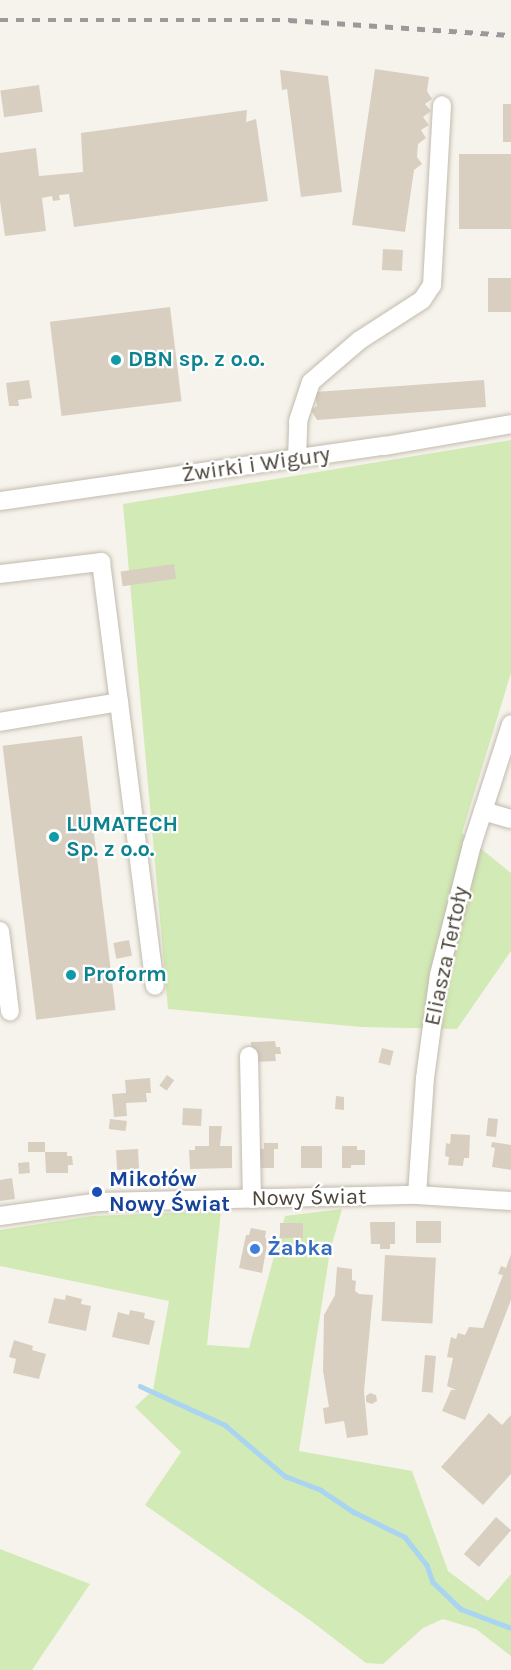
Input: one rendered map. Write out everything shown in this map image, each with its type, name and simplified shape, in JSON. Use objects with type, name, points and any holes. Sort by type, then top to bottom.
[{"type":"street","points":[[297,459],[298,421],[311,382],[360,340],[422,300],[432,285],[442,105]]},
{"type":"street","name":"Żwirki i Wigury","points":[[0,501],[297,459],[511,424]]},
{"type":"street","points":[[0,574],[101,562],[155,986]]},
{"type":"street","points":[[0,722],[119,702]]},
{"type":"street","name":"Eliasza Tertoły","points":[[417,1195],[425,1078],[439,975],[483,811],[511,724]]},
{"type":"street","points":[[483,811],[511,819]]},
{"type":"street","points":[[0,931],[10,1011]]},
{"type":"street","points":[[249,1056],[252,1199]]},
{"type":"street","name":"Nowy Świat","points":[[0,1216],[93,1202],[417,1195],[511,1201]]},
{"type":"green space","points":[[511,440],[511,673],[462,833],[511,873],[511,951],[457,1029],[361,1027],[168,1009],[123,504]]},
{"type":"green space","points":[[342,1209],[330,1251],[299,1451],[412,1471],[448,1571],[488,1601],[511,1574],[511,1656],[476,1629],[443,1619],[423,1628],[383,1664],[366,1663],[311,1621],[145,1505],[181,1452],[135,1407],[153,1390],[169,1301],[0,1266],[0,1230],[92,1216],[221,1211],[207,1345],[249,1348],[285,1216]]},
{"type":"green space","points":[[0,1549],[90,1584],[32,1670],[0,1670]]},
{"type":"building","points":[[375,69],[429,77],[427,91],[432,99],[425,104],[431,111],[423,117],[429,125],[421,130],[426,138],[418,144],[417,157],[422,164],[414,170],[405,232],[352,225]]},
{"type":"building","points":[[280,70],[328,76],[342,192],[301,197],[287,89],[282,90]]},
{"type":"building","points":[[39,85],[43,112],[4,117],[0,90]]},
{"type":"building","points":[[503,104],[511,104],[511,142],[503,142]]},
{"type":"building","points":[[247,110],[246,122],[256,119],[268,201],[74,227],[69,194],[59,195],[60,200],[53,201],[52,196],[42,198],[46,231],[5,236],[0,201],[0,153],[36,148],[39,176],[83,172],[81,133]]},
{"type":"building","points":[[459,154],[511,154],[511,229],[459,229]]},
{"type":"building","points":[[383,249],[403,250],[402,271],[382,270]]},
{"type":"building","points":[[488,278],[511,278],[511,312],[488,312]]},
{"type":"building","name":"DBN sp. z o.o.","points":[[170,307],[182,401],[61,416],[50,322]]},
{"type":"building","points":[[29,380],[32,398],[18,400],[19,406],[9,406],[6,383]]},
{"type":"building","points":[[484,380],[486,407],[317,420],[311,410],[317,406],[315,392]]},
{"type":"building","points":[[174,564],[176,579],[123,586],[121,572]]},
{"type":"building","name":"LUMATECH Sp. z o.o.","points":[[82,736],[116,1010],[36,1020],[3,746]]},
{"type":"building","points":[[129,940],[132,956],[116,959],[113,943]]},
{"type":"building","points":[[275,1041],[276,1047],[280,1047],[281,1054],[275,1054],[276,1061],[252,1062],[251,1042]]},
{"type":"building","points":[[382,1048],[394,1051],[390,1065],[378,1063]]},
{"type":"building","points":[[167,1075],[174,1080],[167,1091],[159,1086]]},
{"type":"building","points":[[150,1078],[151,1093],[146,1093],[147,1102],[126,1103],[127,1116],[114,1117],[112,1094],[126,1093],[125,1080]]},
{"type":"building","points":[[336,1096],[344,1097],[344,1110],[335,1109]]},
{"type":"building","points":[[183,1108],[202,1109],[201,1126],[182,1125]]},
{"type":"building","points":[[488,1118],[498,1119],[496,1137],[486,1136]]},
{"type":"building","points":[[110,1119],[127,1121],[126,1131],[109,1129]]},
{"type":"building","points":[[209,1126],[222,1126],[220,1146],[232,1146],[232,1168],[190,1169],[189,1150],[195,1150],[195,1146],[209,1146]]},
{"type":"building","points":[[451,1134],[470,1135],[469,1158],[464,1158],[463,1166],[448,1165],[449,1157],[445,1156],[446,1143],[450,1144]]},
{"type":"building","points":[[28,1142],[45,1142],[45,1152],[28,1152]]},
{"type":"building","points":[[492,1142],[511,1145],[511,1170],[492,1167],[495,1148],[491,1147]]},
{"type":"building","points":[[264,1143],[278,1143],[278,1149],[274,1149],[274,1168],[254,1168],[254,1149],[264,1149]]},
{"type":"building","points":[[301,1146],[322,1146],[322,1168],[301,1168]]},
{"type":"building","points":[[342,1146],[357,1146],[357,1150],[365,1150],[365,1165],[351,1165],[351,1168],[342,1168]]},
{"type":"building","points":[[138,1149],[139,1169],[117,1170],[116,1150]]},
{"type":"building","points":[[45,1152],[67,1152],[67,1156],[72,1156],[73,1165],[68,1165],[68,1173],[46,1173]]},
{"type":"building","points":[[29,1162],[30,1173],[19,1174],[18,1163]]},
{"type":"building","points":[[12,1178],[15,1199],[0,1201],[0,1180]]},
{"type":"building","points":[[416,1221],[441,1221],[441,1243],[416,1243]]},
{"type":"building","points":[[370,1222],[395,1222],[395,1244],[390,1244],[390,1249],[380,1249],[380,1244],[371,1244]]},
{"type":"building","points":[[280,1223],[303,1223],[303,1238],[280,1238]]},
{"type":"building","points":[[251,1228],[266,1231],[265,1238],[268,1239],[262,1273],[239,1268],[246,1235],[249,1235]]},
{"type":"building","points":[[511,1254],[511,1300],[465,1420],[442,1411],[451,1390],[456,1390],[447,1386],[453,1358],[447,1357],[451,1337],[456,1339],[458,1333],[465,1335],[469,1327],[483,1328],[503,1275],[498,1274],[501,1266],[506,1268]]},
{"type":"building","points":[[385,1255],[436,1258],[432,1324],[382,1321]]},
{"type":"building","points":[[337,1267],[352,1269],[352,1280],[356,1281],[355,1291],[359,1294],[373,1295],[364,1391],[368,1435],[347,1438],[344,1421],[325,1424],[323,1408],[329,1407],[323,1371],[324,1315],[335,1295]]},
{"type":"building","points":[[66,1295],[82,1299],[81,1304],[91,1306],[86,1331],[48,1323],[54,1298],[65,1300]]},
{"type":"building","points":[[130,1310],[145,1313],[144,1318],[155,1321],[149,1345],[112,1337],[118,1312],[129,1315]]},
{"type":"building","points":[[14,1340],[33,1346],[32,1350],[46,1354],[39,1379],[13,1373],[16,1359],[9,1357]]},
{"type":"building","points":[[425,1355],[436,1356],[433,1393],[422,1392]]},
{"type":"building","points":[[370,1393],[376,1395],[377,1401],[372,1404],[366,1402],[366,1396]]},
{"type":"building","points":[[489,1413],[502,1425],[511,1415],[511,1474],[483,1505],[441,1467]]},
{"type":"building","points":[[496,1517],[511,1530],[479,1567],[464,1554]]},
{"type":"waterway","points":[[140,1386],[225,1425],[285,1476],[321,1490],[354,1512],[405,1537],[427,1565],[433,1582],[461,1609],[511,1628]]},
{"type":"railway","points":[[0,20],[289,20],[511,35]]},
{"type":"place","name":"DBN sp. z o.o.","points":[[116,360]]},
{"type":"place","name":"LUMATECH Sp. z o.o.","points":[[54,837]]},
{"type":"place","name":"Proform","points":[[71,975]]},
{"type":"place","name":"Mikołów Nowy Świat","points":[[97,1192]]},
{"type":"place","name":"Żabka","points":[[255,1249]]}]
